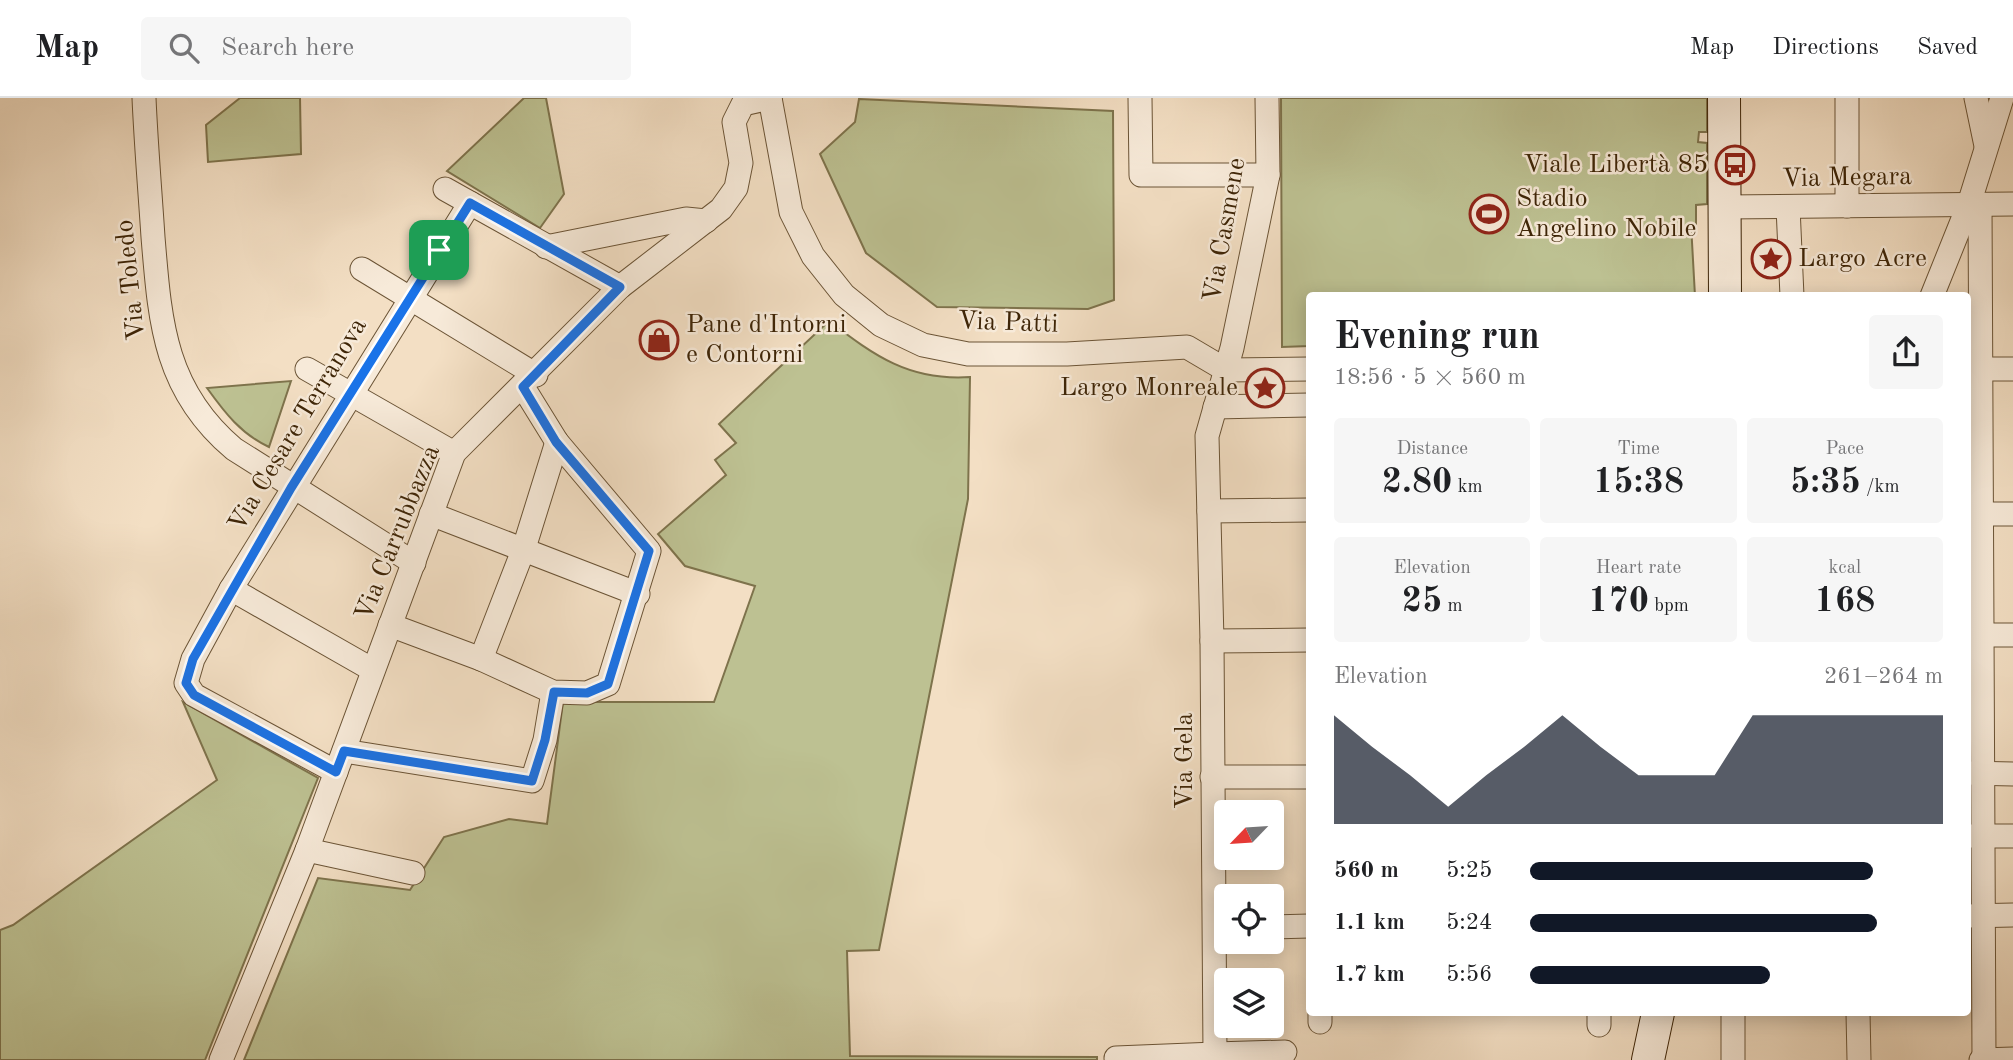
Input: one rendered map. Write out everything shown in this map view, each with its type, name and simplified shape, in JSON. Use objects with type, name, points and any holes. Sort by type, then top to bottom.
[{"type":"street","name":"Via Toledo","points":[[144,98],[159,311],[167,351],[191,404],[211,430],[291,488],[414,564]]},
{"type":"street","name":"Via Carrubbazza","points":[[221,1060],[307,850],[454,453],[529,381],[620,287],[721,209],[736,188],[741,163],[734,122],[743,104],[770,98]]},
{"type":"street","name":"Via Patti","points":[[770,98],[792,212],[813,256],[844,295],[881,326],[923,345],[968,354],[1067,354],[1187,347],[1226,370]]},
{"type":"street","points":[[1140,98],[1141,175],[1268,175]]},
{"type":"street","name":"Via Casmene","points":[[1226,370],[1268,175],[1268,98]]},
{"type":"street","points":[[1724,98],[1725,292]]},
{"type":"street","points":[[1847,98],[1847,206]]},
{"type":"street","points":[[1976,98],[1987,150]]},
{"type":"street","points":[[1933,292],[1974,204],[2001,98]]},
{"type":"street","points":[[444,189],[620,287]]},
{"type":"street","name":"Via Cesare Terranova","points":[[340,762],[194,695],[186,683],[193,659],[231,589],[409,297],[470,203]]},
{"type":"street","points":[[1974,204],[1975,915],[1983,1060],[2013,1059]]},
{"type":"street","name":"Via Megara","points":[[1725,207],[2013,204]]},
{"type":"street","points":[[1788,207],[1792,292]]},
{"type":"street","points":[[547,247],[686,219],[706,221]]},
{"type":"street","points":[[362,269],[409,297],[529,381],[556,442],[649,551],[638,594],[608,684],[587,693],[554,692],[481,659],[390,625]]},
{"type":"street","points":[[307,369],[454,453]]},
{"type":"street","points":[[1226,370],[1306,369]]},
{"type":"street","points":[[1974,369],[2013,369]]},
{"type":"street","name":"Via Gela","points":[[1218,884],[1212,777],[1207,436],[1226,370]]},
{"type":"street","points":[[1216,407],[1306,405]]},
{"type":"street","points":[[481,659],[524,548],[556,442]]},
{"type":"street","points":[[1209,511],[1306,510]]},
{"type":"street","points":[[431,514],[638,594]]},
{"type":"street","points":[[1974,514],[2013,514]]},
{"type":"street","points":[[231,589],[373,670]]},
{"type":"street","points":[[1974,635],[2013,635]]},
{"type":"street","points":[[1212,641],[1306,640]]},
{"type":"street","points":[[340,762],[532,781],[545,740],[554,692]]},
{"type":"street","points":[[1975,773],[2013,774]]},
{"type":"street","points":[[1212,777],[1306,777]]},
{"type":"street","points":[[1975,836],[2013,836]]},
{"type":"street","points":[[307,850],[413,873]]},
{"type":"street","points":[[1975,915],[2013,915]]},
{"type":"street","points":[[1284,927],[1306,926]]},
{"type":"street","name":"Via Gela","points":[[1215,1054],[1220,954]]},
{"type":"street","points":[[1648,1060],[1657,1016]]},
{"type":"street","points":[[1733,1016],[1733,1060]]},
{"type":"street","points":[[1858,1016],[1859,1060]]},
{"type":"street","points":[[1116,1058],[1285,1052]]},
{"type":"green space","points":[[240,98],[300,98],[301,154],[208,162],[206,125]]},
{"type":"green space","points":[[524,98],[546,98],[564,194],[540,228],[447,171]]},
{"type":"green space","name":"Stadio Angelino Nobile","points":[[1281,98],[1707,98],[1707,132],[1699,132],[1698,142],[1707,143],[1707,204],[1696,205],[1696,224],[1691,224],[1695,292],[1306,292],[1306,346],[1282,347]]},
{"type":"green space","points":[[859,99],[1113,111],[1114,300],[1088,309],[937,307],[866,253],[820,154],[855,122]]},
{"type":"green space","points":[[829,321],[894,364],[929,375],[970,377],[968,499],[879,950],[847,951],[850,1056],[1097,1057],[1097,1060],[244,1060],[318,878],[410,890],[444,837],[509,819],[547,824],[563,702],[714,702],[755,586],[685,566],[658,534],[726,475],[715,460],[736,443],[719,424]]},
{"type":"green space","points":[[291,381],[269,447],[242,429],[207,388]]},
{"type":"green space","points":[[183,702],[318,778],[205,1060],[0,1060],[0,930],[13,925],[217,780]]},
{"type":"place","name":"Viale Libertà 85","points":[[1735,165]]},
{"type":"place","name":"Stadio Angelino Nobile","points":[[1489,214]]},
{"type":"place","name":"Largo Acre","points":[[1771,259]]},
{"type":"place","name":"Pane d'Intorni e Contorni","points":[[659,340]]},
{"type":"place","name":"Largo Monreale","points":[[1265,388]]},
{"type":"route","points":[[470,203],[620,287],[523,387],[556,442],[649,551],[638,594],[608,684],[587,693],[554,692],[545,740],[532,781],[344,751],[336,772],[194,695],[186,683],[193,659],[231,589],[439,250],[470,203]]}]
